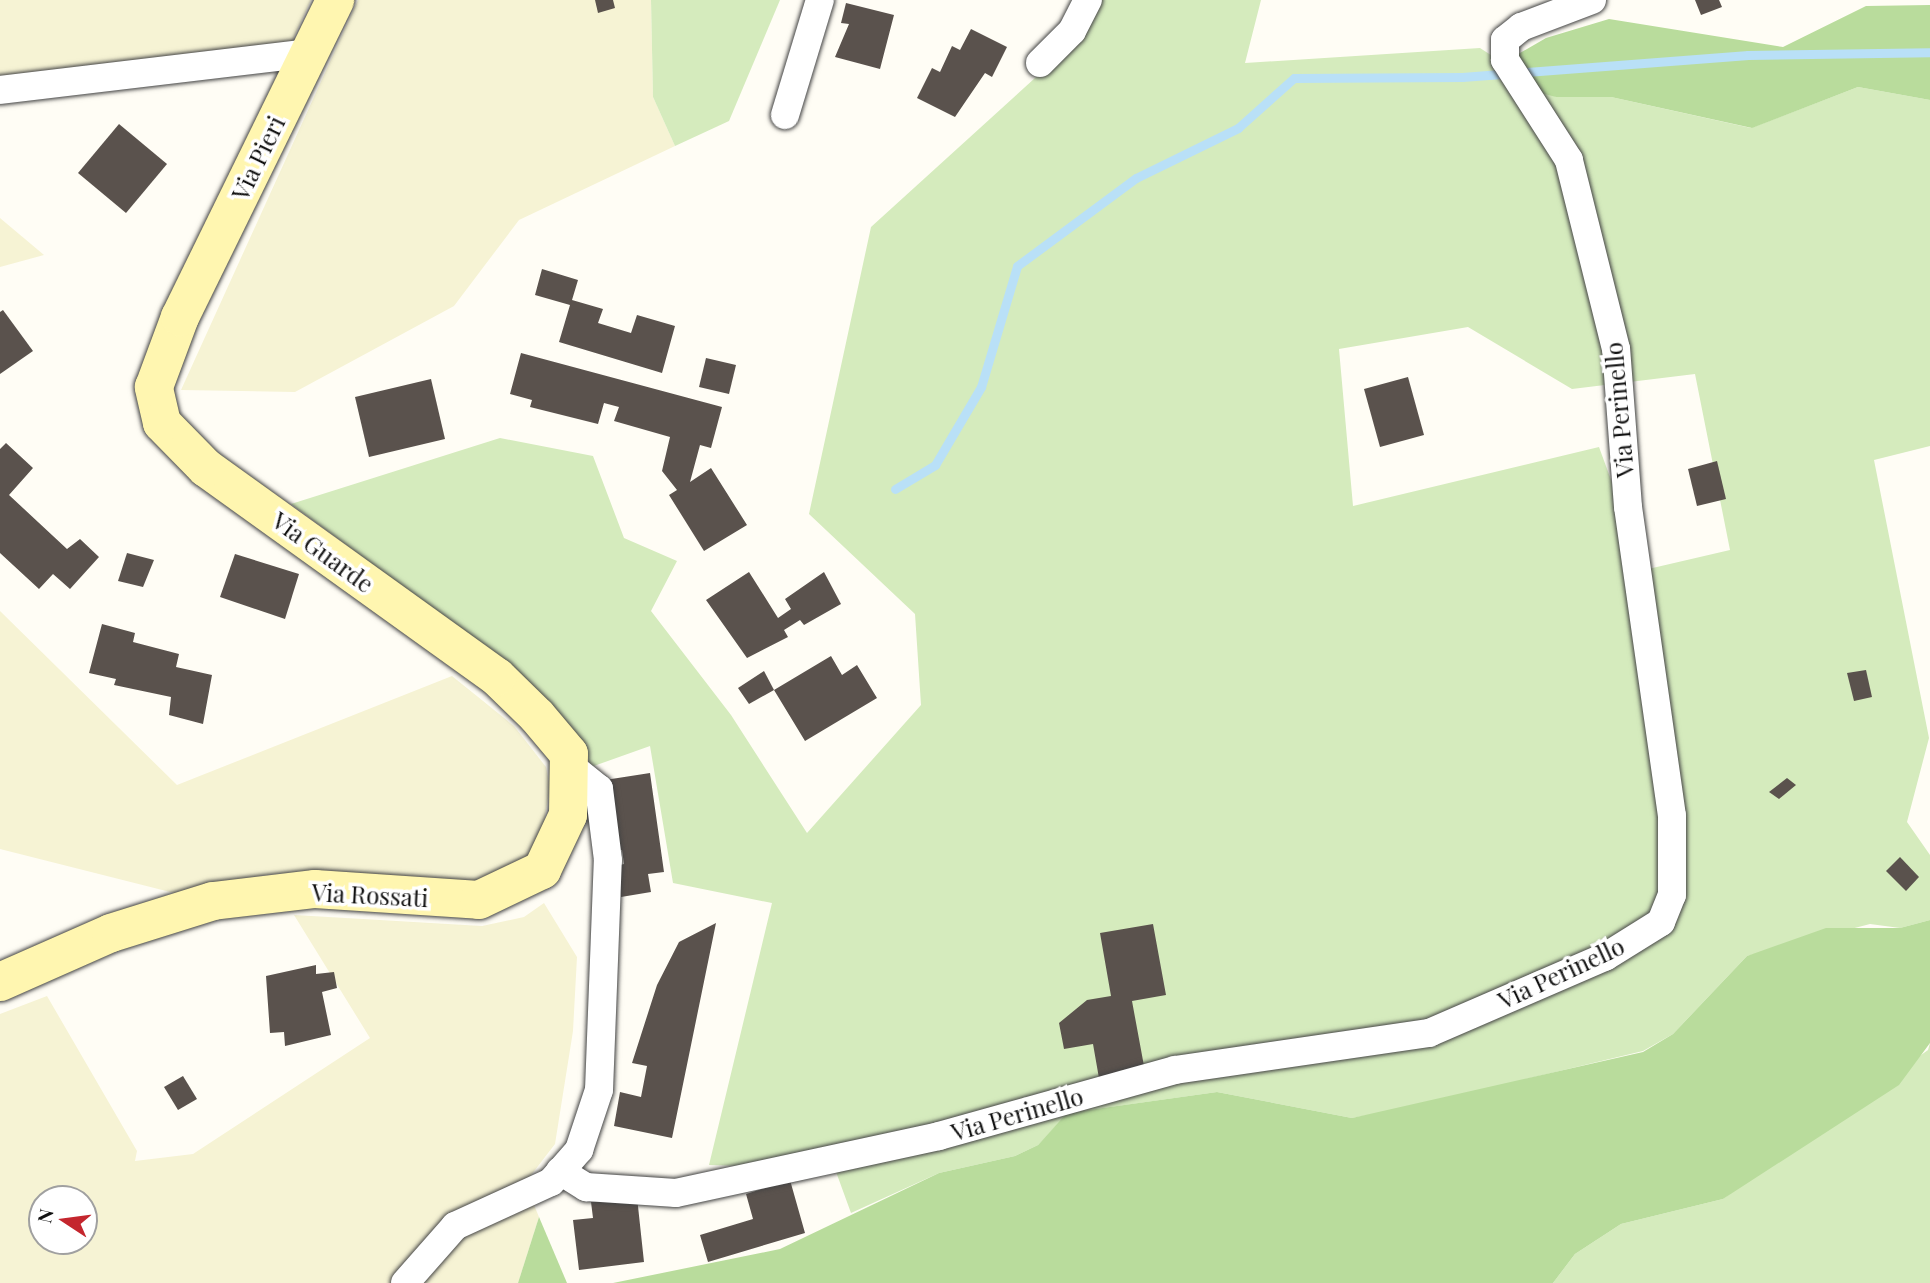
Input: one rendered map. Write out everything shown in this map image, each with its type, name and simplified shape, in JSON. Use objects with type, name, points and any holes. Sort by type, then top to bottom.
[{"type":"street","name":"Via Pieri","points":[[180,317],[335,0]]},
{"type":"street","points":[[785,115],[820,0]]},
{"type":"street","points":[[1040,63],[1072,32],[1088,0]]},
{"type":"street","name":"Via Perinello","points":[[560,1171],[586,1187],[676,1193],[939,1136],[1175,1070],[1429,1033],[1605,957],[1661,922],[1672,895],[1672,816],[1628,507],[1616,349],[1569,160],[1505,60],[1505,40],[1521,27],[1592,0]]},
{"type":"street","points":[[0,90],[309,53]]},
{"type":"street","name":"Via Guarde","points":[[180,317],[155,387],[162,422],[206,468],[497,677],[570,760]]},
{"type":"street","points":[[405,1283],[455,1226],[551,1182],[579,1150],[598,1090],[608,860],[599,789],[570,760]]},
{"type":"street","name":"Via Rossati","points":[[0,982],[111,933],[213,901],[315,889],[479,900],[541,870],[568,815],[570,760]]},
{"type":"shaded area","points":[[0,0],[311,0],[280,67],[0,86]]},
{"type":"shaded area","points":[[358,0],[651,0],[653,97],[675,146],[519,220],[454,306],[295,392],[181,390]]},
{"type":"shaded area","points":[[0,218],[44,255],[0,267]]},
{"type":"shaded area","points":[[0,611],[177,785],[452,676],[514,726],[546,767],[550,787],[542,833],[520,868],[495,882],[307,871],[263,875],[190,897],[0,849]]},
{"type":"shaded area","points":[[544,903],[577,957],[573,1031],[555,1144],[525,1183],[539,1217],[518,1283],[0,1283],[0,1014],[47,996],[137,1151],[135,1161],[193,1154],[370,1038],[294,915],[482,926],[524,917]]},
{"type":"green space","points":[[651,0],[780,0],[729,121],[675,146],[653,97]]},
{"type":"green space","points":[[1079,0],[1261,0],[1245,63],[1480,48],[1556,97],[1611,97],[1751,128],[1858,87],[1930,100],[1930,446],[1874,460],[1929,738],[1907,822],[1930,855],[1930,920],[1900,928],[1870,924],[1747,956],[1673,1034],[1643,1051],[1406,1108],[1352,1118],[1217,1092],[1068,1113],[1038,1145],[1015,1156],[939,1173],[851,1213],[835,1169],[709,1165],[772,903],[673,883],[650,746],[591,767],[584,747],[478,642],[291,504],[500,438],[593,456],[624,538],[677,561],[651,611],[731,715],[807,833],[921,705],[915,614],[809,514],[871,227],[1068,48]],"holes":[[[1468,327],[1572,389],[1695,374],[1730,550],[1644,570],[1599,447],[1353,506],[1339,349]]]},
{"type":"green space","points":[[1930,5],[1930,100],[1858,87],[1752,128],[1611,97],[1556,97],[1522,88],[1506,61],[1546,38],[1609,19],[1783,47],[1866,6]]},
{"type":"green space","points":[[1930,920],[1930,1043],[1899,1085],[1723,1199],[1621,1224],[1575,1254],[1553,1283],[613,1283],[780,1249],[939,1173],[1015,1156],[1038,1145],[1067,1113],[1217,1092],[1352,1118],[1643,1052],[1673,1034],[1747,956],[1826,928],[1900,928]]},
{"type":"green space","points":[[1930,1043],[1930,1283],[1553,1283],[1575,1254],[1621,1224],[1723,1199],[1928,1050]]},
{"type":"green space","points":[[539,1217],[567,1283],[518,1283]]},
{"type":"building","points":[[595,0],[613,0],[615,8],[598,13]]},
{"type":"building","points":[[1695,0],[1719,0],[1722,7],[1701,15]]},
{"type":"building","points":[[846,3],[894,15],[880,69],[835,57],[849,24],[841,23]]},
{"type":"building","points":[[971,29],[1007,47],[992,77],[985,73],[955,117],[917,98],[932,68],[940,72],[952,46],[960,50]]},
{"type":"building","points":[[119,124],[167,164],[126,213],[78,173]]},
{"type":"building","points":[[542,269],[578,280],[572,300],[603,309],[598,323],[631,333],[637,315],[675,326],[662,373],[559,342],[570,305],[535,295]]},
{"type":"building","points":[[3,310],[33,351],[0,374],[0,312]]},
{"type":"building","points":[[521,353],[722,407],[711,448],[700,445],[690,482],[711,468],[747,525],[704,551],[669,495],[677,490],[662,471],[670,437],[614,421],[619,407],[604,403],[598,424],[530,407],[532,400],[510,394]]},
{"type":"building","points":[[706,358],[736,365],[729,394],[699,387]]},
{"type":"building","points":[[1408,377],[1424,435],[1380,447],[1364,389]]},
{"type":"building","points":[[431,379],[445,439],[369,457],[355,397]]},
{"type":"building","points":[[6,443],[33,468],[9,495],[67,549],[80,539],[99,557],[70,589],[53,574],[39,589],[0,553],[0,449]]},
{"type":"building","points":[[1717,461],[1726,499],[1697,506],[1688,469]]},
{"type":"building","points":[[127,553],[154,560],[143,587],[118,581]]},
{"type":"building","points":[[235,554],[299,574],[285,619],[220,597]]},
{"type":"building","points":[[749,572],[778,618],[791,609],[785,599],[824,572],[841,604],[804,625],[800,620],[784,630],[788,637],[747,658],[706,600]]},
{"type":"building","points":[[102,624],[135,633],[133,642],[179,654],[176,667],[212,675],[203,724],[169,715],[171,697],[114,685],[116,679],[89,673]]},
{"type":"building","points":[[831,656],[842,675],[857,665],[877,698],[805,741],[774,690]]},
{"type":"building","points":[[1866,670],[1872,697],[1854,701],[1847,673]]},
{"type":"building","points":[[764,671],[774,690],[749,704],[738,688]]},
{"type":"building","points":[[650,773],[664,872],[648,874],[651,892],[621,897],[616,866],[624,864],[622,850],[611,851],[605,780]]},
{"type":"building","points":[[1787,778],[1796,785],[1779,799],[1769,792]]},
{"type":"building","points":[[1900,857],[1919,877],[1906,891],[1886,871]]},
{"type":"building","points":[[716,923],[672,1138],[614,1126],[620,1092],[641,1097],[647,1066],[632,1063],[657,985],[679,942]]},
{"type":"building","points":[[1153,924],[1166,995],[1132,1001],[1144,1066],[1119,1071],[1119,1081],[1100,1084],[1093,1044],[1064,1049],[1059,1023],[1087,1000],[1111,996],[1100,933]]},
{"type":"building","points":[[316,965],[316,974],[334,972],[337,988],[322,992],[331,1035],[285,1046],[284,1032],[270,1033],[266,976]]},
{"type":"building","points":[[183,1076],[197,1099],[178,1110],[164,1087]]},
{"type":"building","points":[[790,1180],[805,1233],[708,1262],[700,1235],[753,1219],[746,1194]]},
{"type":"building","points":[[637,1197],[644,1262],[579,1270],[573,1220],[593,1218],[591,1202]]},
{"type":"waterway","points":[[895,489],[935,465],[981,387],[1017,266],[1136,178],[1238,128],[1294,78],[1462,77],[1748,55],[1930,52]]}]
